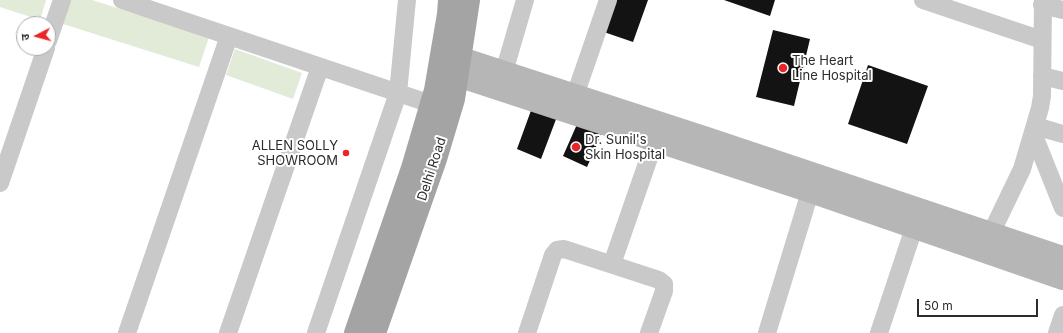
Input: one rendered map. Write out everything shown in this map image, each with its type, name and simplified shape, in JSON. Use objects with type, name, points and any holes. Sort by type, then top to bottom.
[{"type":"main road","name":"Delhi Road","points":[[449,0],[450,63]]},
{"type":"main road","name":"Delhi Road","points":[[375,333],[436,159],[441,107],[435,90],[450,63],[469,0]]},
{"type":"main road","points":[[450,63],[504,72],[572,104]]},
{"type":"main road","points":[[450,63],[986,242],[1063,279]]},
{"type":"main road","name":"Delhi Road","points":[[355,333],[412,168],[441,107]]},
{"type":"main road","points":[[813,183],[914,228],[1063,257]]},
{"type":"street","points":[[56,18],[62,0]]},
{"type":"street","points":[[122,0],[441,107]]},
{"type":"street","points":[[316,333],[398,93],[407,0]]},
{"type":"street","points":[[504,72],[525,0]]},
{"type":"street","points":[[572,104],[608,0]]},
{"type":"street","points":[[924,0],[1042,40]]},
{"type":"street","points":[[986,242],[1022,169],[1040,108],[1042,96],[1043,3],[1063,10]]},
{"type":"street","points":[[128,333],[229,36]]},
{"type":"street","points":[[0,183],[43,56]]},
{"type":"street","points":[[228,333],[320,67]]},
{"type":"street","points":[[1042,76],[1063,81]]},
{"type":"street","points":[[1034,130],[1063,134]]},
{"type":"street","points":[[1034,130],[1063,208]]},
{"type":"street","points":[[612,264],[658,132]]},
{"type":"street","points":[[767,333],[813,183]]},
{"type":"street","points":[[879,333],[914,228]]},
{"type":"street","points":[[527,333],[553,254],[557,250],[564,249],[659,280],[664,284],[664,291],[649,333]]},
{"type":"street","points":[[1057,333],[1063,315]]},
{"type":"green space","points":[[0,0],[46,0],[41,16],[28,16],[0,7]]},
{"type":"green space","points":[[70,0],[92,0],[209,37],[199,67],[63,24]]},
{"type":"green space","points":[[235,49],[302,73],[293,99],[226,75]]},
{"type":"building","points":[[612,0],[648,0],[633,42],[601,31]]},
{"type":"building","points":[[724,0],[775,0],[770,16]]},
{"type":"building","points":[[773,30],[810,39],[794,106],[756,97]]},
{"type":"building","points":[[868,65],[928,86],[907,144],[848,124]]},
{"type":"building","points":[[533,105],[558,114],[541,159],[517,149]]},
{"type":"building","points":[[578,122],[602,133],[587,167],[563,156]]},
{"type":"place","name":"The Heart Line Hospital","points":[[783,68]]},
{"type":"place","name":"Dr. Sunil's Skin Hospital","points":[[576,147]]},
{"type":"place","name":"ALLEN SOLLY SHOWROOM","points":[[346,153]]}]
